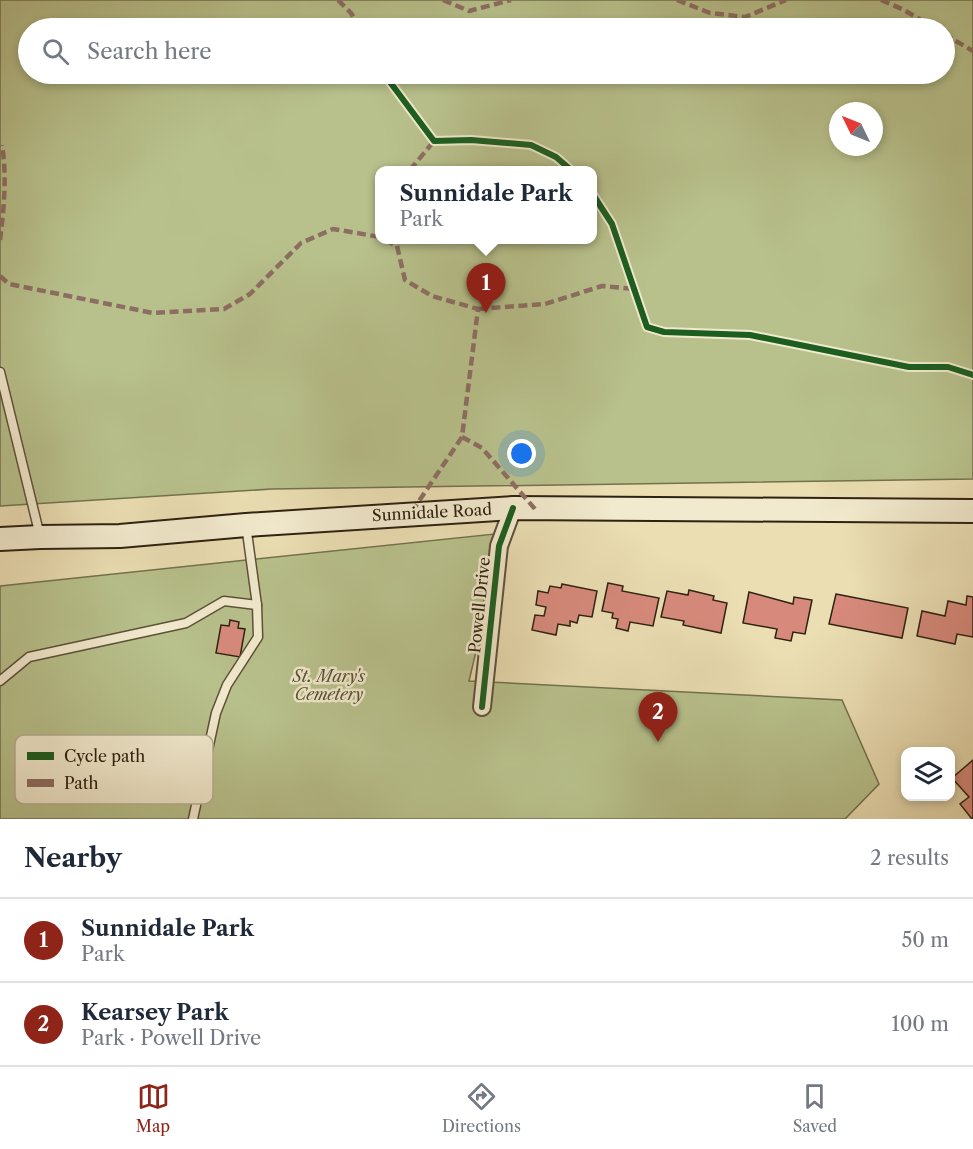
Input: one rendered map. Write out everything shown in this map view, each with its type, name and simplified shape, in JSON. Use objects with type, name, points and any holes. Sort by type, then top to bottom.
[{"type":"main road","name":"Sunnidale Road","points":[[0,539],[120,536],[246,525],[513,508],[973,511]]},
{"type":"street","name":"Powell Drive","points":[[482,707],[499,546],[513,508]]},
{"type":"lane","points":[[0,372],[40,537]]},
{"type":"lane","points":[[211,735],[216,713],[227,685],[258,637],[257,605],[246,525]]},
{"type":"lane","points":[[0,681],[29,657],[186,623],[224,601],[257,605]]},
{"type":"lane","points":[[192,819],[195,804]]},
{"type":"green space","points":[[0,0],[973,0],[973,479],[272,489],[0,506]]},
{"type":"green space","name":"St. Mary's Cemetery","points":[[504,533],[469,681],[842,700],[879,784],[845,819],[0,819],[0,586]]},
{"type":"building","points":[[608,583],[623,586],[622,591],[659,598],[653,626],[630,622],[628,631],[616,628],[618,619],[612,618],[613,613],[602,611]]},
{"type":"building","points":[[562,584],[597,591],[592,617],[579,615],[577,623],[570,621],[570,626],[558,624],[556,635],[532,630],[535,615],[544,616],[546,607],[536,605],[538,591],[548,593],[550,586],[561,588]]},
{"type":"building","points":[[689,590],[714,596],[713,600],[727,603],[721,633],[683,625],[684,621],[661,617],[667,591],[688,595]]},
{"type":"building","points":[[749,592],[793,604],[794,597],[812,600],[805,634],[793,632],[791,641],[775,638],[777,629],[743,623]]},
{"type":"building","points":[[836,594],[908,608],[902,638],[829,624]]},
{"type":"building","points":[[967,596],[973,597],[973,637],[957,634],[955,644],[917,636],[922,611],[945,616],[948,601],[966,605]]},
{"type":"building","points":[[230,620],[239,622],[238,628],[245,629],[240,657],[216,653],[221,625],[229,626]]},
{"type":"building","points":[[973,760],[973,819],[960,804],[969,797],[955,781],[955,775]]},
{"type":"marked path","points":[[338,0],[354,18]]},
{"type":"marked path","points":[[443,0],[469,11],[511,0]]},
{"type":"marked path","points":[[677,0],[710,13],[745,17],[786,0]]},
{"type":"marked path","points":[[881,0],[918,18]]},
{"type":"marked path","points":[[955,40],[973,51]]},
{"type":"marked path","points":[[413,166],[434,141]]},
{"type":"marked path","points":[[0,240],[4,192],[2,145]]},
{"type":"marked path","points":[[0,276],[9,284],[153,313],[224,309],[250,294],[301,243],[333,229],[375,236]]},
{"type":"marked path","points":[[393,244],[397,246],[405,280],[432,296],[478,309],[462,437],[411,513]]},
{"type":"marked path","points":[[478,309],[545,304],[602,286],[634,289]]},
{"type":"marked path","points":[[462,437],[482,448],[535,509]]},
{"type":"cycle path","points":[[391,84],[434,141],[471,140],[531,145],[556,157],[566,166]]},
{"type":"cycle path","points":[[597,201],[612,224],[647,327],[664,332],[750,335],[909,367],[948,367],[973,375]]},
{"type":"cycle path","points":[[482,707],[499,546],[513,508]]},
{"type":"place","name":"Sunnidale Park","points":[[486,313]]},
{"type":"place","name":"Kearsey Park","points":[[658,742]]}]
